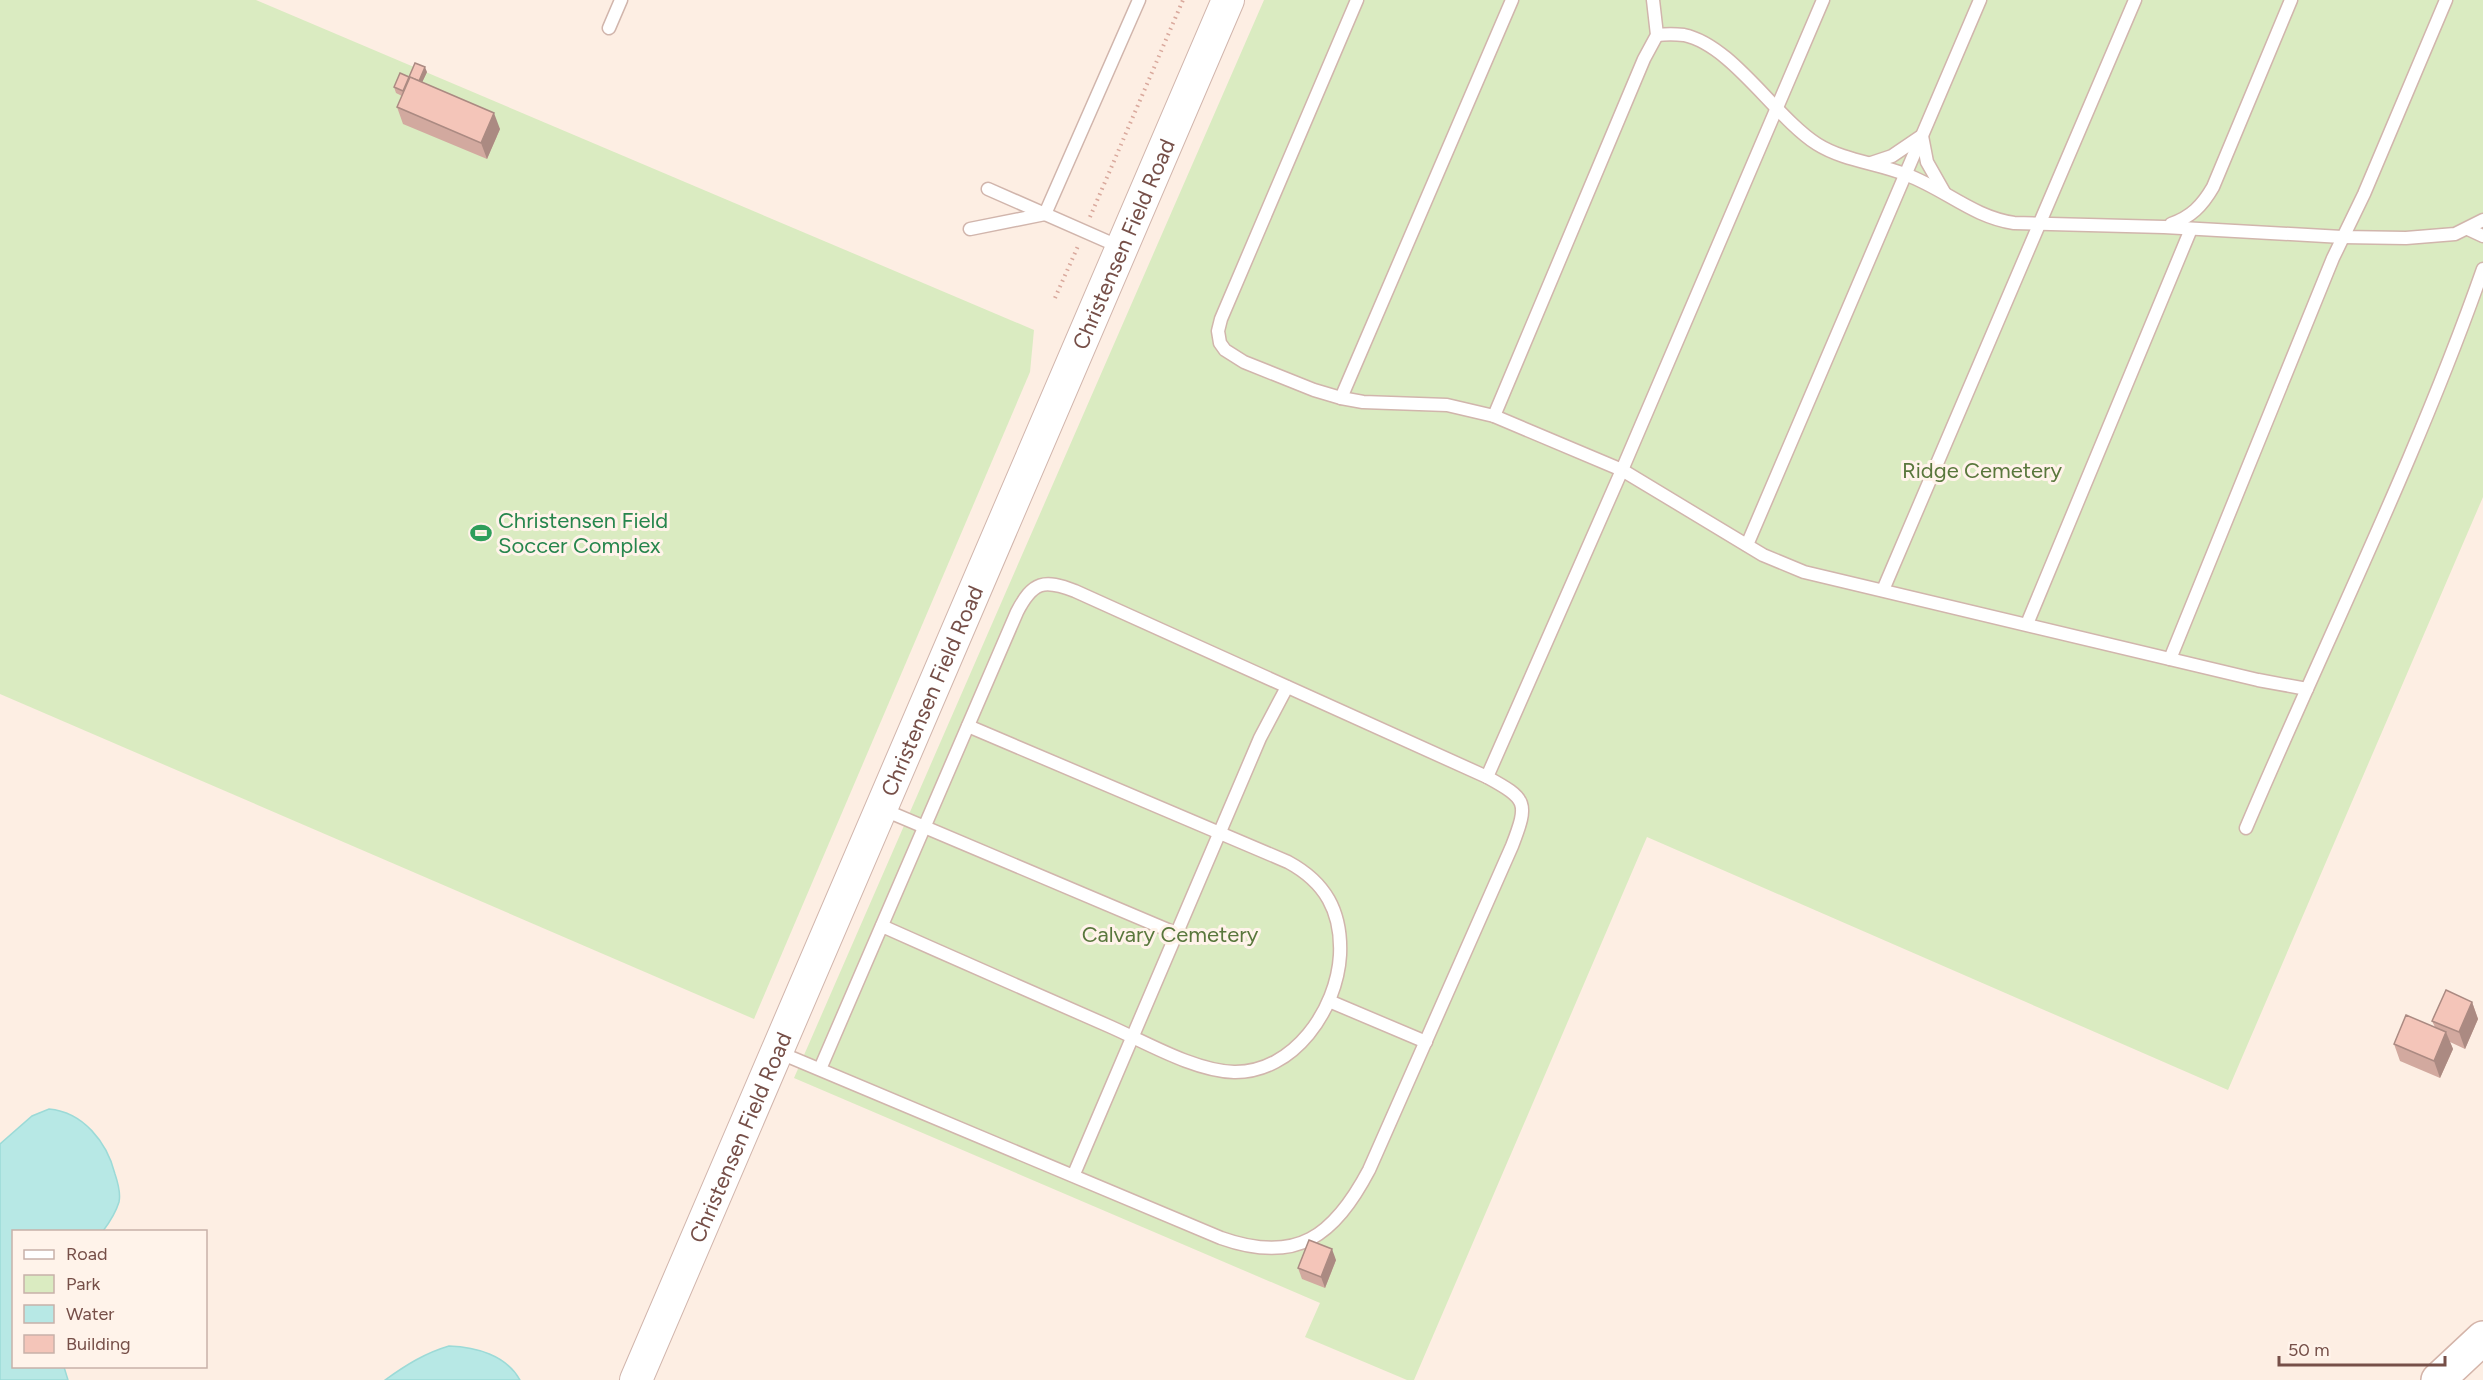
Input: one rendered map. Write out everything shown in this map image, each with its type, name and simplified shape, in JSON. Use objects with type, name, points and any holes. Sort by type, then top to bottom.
[{"type":"main road","points":[[2438,1380],[2483,1338]]},
{"type":"street","name":"Christensen Field Road","points":[[636,1380],[1228,0]]},
{"type":"lane","points":[[609,28],[621,0]]},
{"type":"lane","points":[[1045,214],[1138,0]]},
{"type":"lane","points":[[1357,0],[1218,331],[1220,344],[1224,350],[1244,362],[1314,390],[1341,398],[1363,402],[1447,405],[1494,416],[1623,470],[1780,564],[1804,572],[2170,660],[2307,689]]},
{"type":"lane","points":[[1341,398],[1512,0]]},
{"type":"lane","points":[[1494,416],[1644,59],[1657,35],[1653,0]]},
{"type":"lane","points":[[1487,777],[1623,470],[1823,0]]},
{"type":"lane","points":[[1748,545],[1980,0]]},
{"type":"lane","points":[[1883,590],[2135,0]]},
{"type":"lane","points":[[2164,227],[2183,220],[2196,211],[2213,187],[2291,0]]},
{"type":"lane","points":[[2170,660],[2342,237],[2364,194],[2446,0]]},
{"type":"lane","points":[[1657,35],[1686,36],[1709,46],[1728,60],[1797,130],[1829,150],[1906,174],[1964,206],[1996,220],[2039,224],[2164,227],[2342,237],[2436,237],[2455,234],[2483,220]]},
{"type":"lane","points":[[1767,133],[1777,128],[1797,130]]},
{"type":"lane","points":[[1871,163],[1892,156],[1922,135]]},
{"type":"lane","points":[[1922,135],[1927,162],[1944,193]]},
{"type":"lane","points":[[988,189],[1122,247]]},
{"type":"lane","points":[[970,229],[1045,214]]},
{"type":"lane","points":[[2027,624],[2191,229]]},
{"type":"lane","points":[[2468,229],[2483,236]]},
{"type":"lane","points":[[2246,828],[2357,579],[2461,330],[2483,269]]},
{"type":"lane","points":[[777,1051],[1229,1241],[1270,1248],[1307,1242],[1334,1223],[1359,1189],[1512,846],[1523,814],[1523,805],[1519,798],[1487,777],[1075,591],[1057,584],[1037,585],[1023,601],[820,1069]]},
{"type":"lane","points":[[1074,1174],[1260,738],[1287,687]]},
{"type":"lane","points":[[882,926],[1131,1036],[1219,1070],[1246,1071],[1275,1061],[1298,1046],[1329,1001],[1339,969],[1339,935],[1331,903],[1313,877],[1301,869],[1219,833],[968,726]]},
{"type":"lane","points":[[882,809],[1175,933]]},
{"type":"lane","points":[[1329,1001],[1426,1042]]},
{"type":"path","points":[[1055,298],[1183,0]]},
{"type":"green space","name":"Christensen Field Soccer Complex","points":[[0,0],[256,0],[1034,330],[1030,372],[754,1019],[0,694]]},
{"type":"green space","name":"Ridge Cemetery","points":[[1264,0],[2483,0],[2483,497],[2228,1090],[1647,837],[1414,1380],[1407,1380],[1305,1337],[1320,1303],[794,1078]]},
{"type":"water","points":[[49,1109],[61,1111],[83,1122],[100,1140],[106,1151],[119,1192],[116,1210],[104,1230],[12,1230],[12,1368],[64,1368],[68,1380],[0,1380],[0,1144],[32,1116]]},
{"type":"water","points":[[449,1346],[470,1348],[489,1354],[507,1364],[520,1380],[385,1380],[416,1360]]},
{"type":"building","points":[[415,63],[425,67],[419,81],[409,77]]},
{"type":"building","points":[[400,73],[409,77],[403,91],[394,87]]},
{"type":"building","points":[[410,77],[494,113],[481,143],[397,107]]},
{"type":"building","points":[[2446,990],[2472,1002],[2459,1032],[2432,1021]]},
{"type":"building","points":[[2406,1015],[2446,1032],[2434,1061],[2394,1044]]},
{"type":"building","points":[[1309,1240],[1332,1249],[1321,1277],[1298,1268]]},
{"type":"place","name":"Christensen Field Soccer Complex","points":[[481,533]]},
{"type":"park label","name":"Calvary Cemetery","points":[[1170,934]]}]
